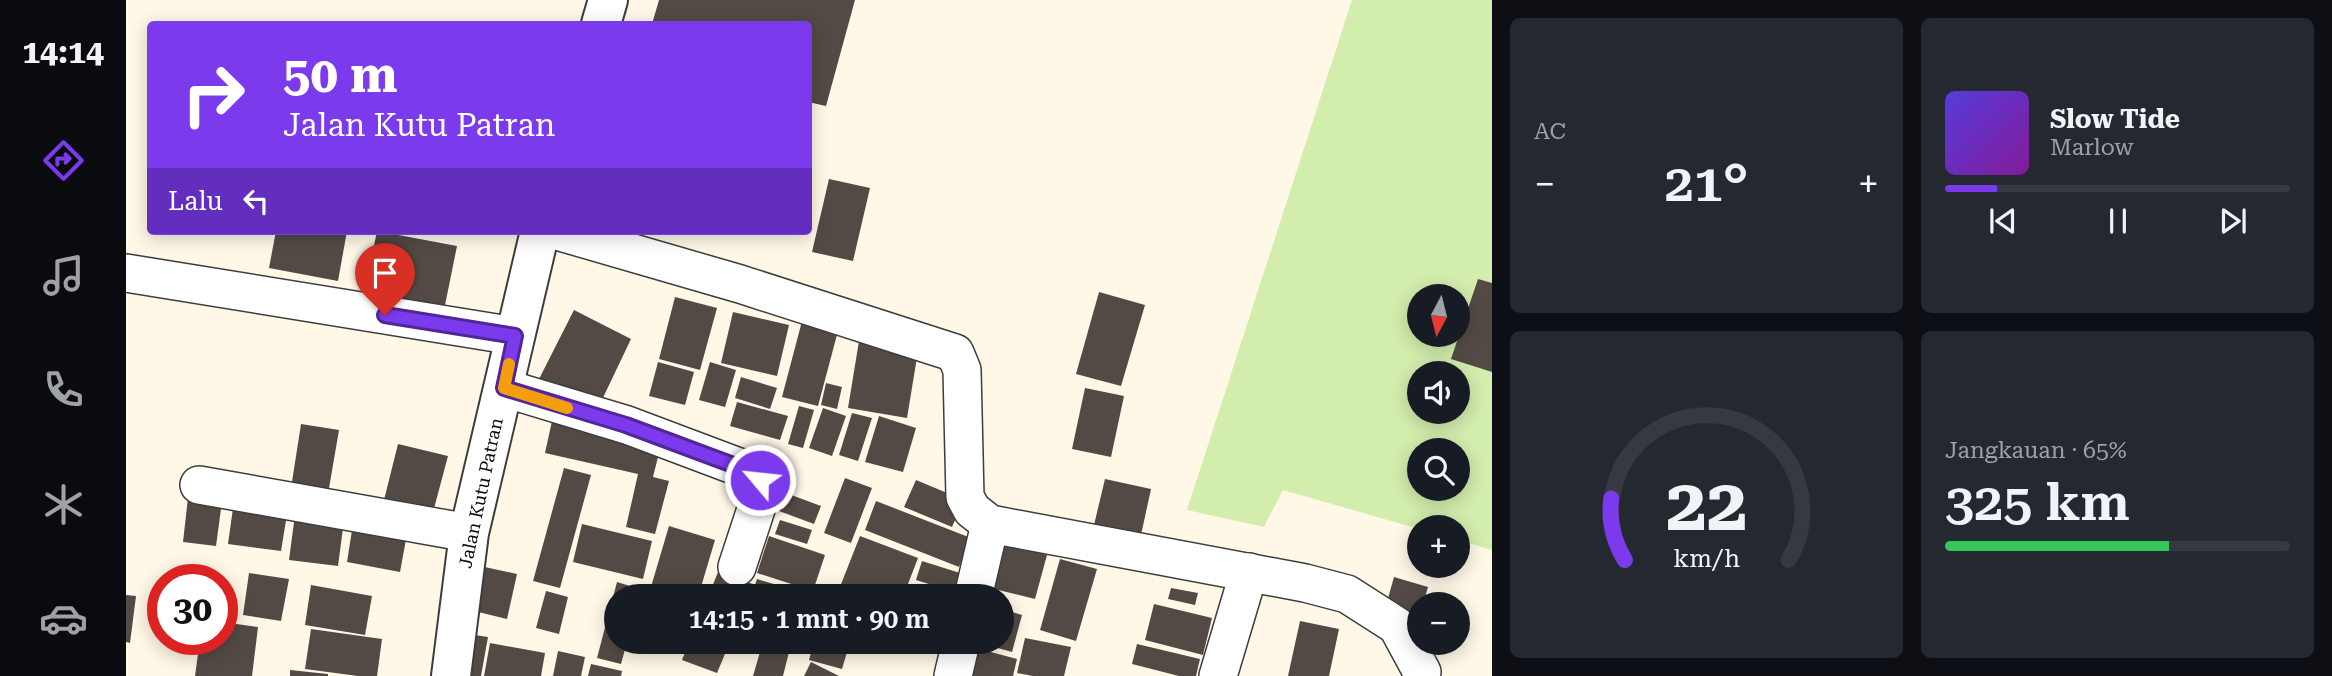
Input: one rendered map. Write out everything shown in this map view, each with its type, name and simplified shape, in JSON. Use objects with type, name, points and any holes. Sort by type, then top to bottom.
[{"type":"street","points":[[602,21],[608,0]]},
{"type":"street","name":"Jalan Kutu Patran","points":[[451,676],[470,533],[539,235]]},
{"type":"street","points":[[571,235],[740,284],[955,353],[962,370],[965,497],[972,510],[990,524],[1249,572],[1347,594],[1397,626],[1422,676]]},
{"type":"street","points":[[126,273],[515,336]]},
{"type":"street","points":[[504,388],[626,425],[744,469],[760,480],[761,494],[737,567]]},
{"type":"street","points":[[199,485],[470,533]]},
{"type":"street","points":[[976,584],[990,524]]},
{"type":"street","points":[[1218,676],[1249,572]]},
{"type":"street","points":[[953,676],[958,654]]},
{"type":"green space","points":[[1352,0],[1492,0],[1492,550],[1470,544],[1470,515],[1407,515],[1407,526],[1283,490],[1264,527],[1187,510]]},
{"type":"building","points":[[659,0],[855,0],[826,106],[812,103],[812,21],[653,21]]},
{"type":"building","points":[[829,179],[870,188],[853,261],[812,252]]},
{"type":"building","points":[[275,235],[346,235],[338,281],[269,268]]},
{"type":"building","points":[[376,235],[398,235],[457,246],[443,315],[363,299]]},
{"type":"building","points":[[1478,279],[1492,283],[1492,372],[1470,365],[1470,361],[1451,359],[1455,347],[1470,347],[1470,303]]},
{"type":"building","points":[[1099,292],[1145,305],[1121,386],[1076,374]]},
{"type":"building","points":[[675,297],[717,308],[700,370],[659,359]]},
{"type":"building","points":[[574,310],[631,339],[600,404],[538,381]]},
{"type":"building","points":[[733,312],[789,325],[777,376],[721,363]]},
{"type":"building","points":[[802,321],[838,331],[818,406],[782,397]]},
{"type":"building","points":[[860,335],[919,345],[907,418],[848,408]]},
{"type":"building","points":[[658,362],[694,372],[685,405],[649,396]]},
{"type":"building","points":[[710,362],[736,370],[725,407],[699,400]]},
{"type":"building","points":[[741,377],[777,388],[770,409],[735,398]]},
{"type":"building","points":[[826,383],[842,387],[837,409],[821,405]]},
{"type":"building","points":[[1085,388],[1124,396],[1111,457],[1072,449]]},
{"type":"building","points":[[737,402],[788,416],[780,440],[730,426]]},
{"type":"building","points":[[799,406],[814,410],[803,448],[788,444]]},
{"type":"building","points":[[823,408],[846,416],[832,456],[809,448]]},
{"type":"building","points":[[852,413],[872,418],[858,461],[839,455]]},
{"type":"building","points":[[879,416],[916,428],[903,472],[865,462]]},
{"type":"building","points":[[552,421],[661,445],[653,477],[669,481],[655,534],[626,527],[638,474],[545,453]]},
{"type":"building","points":[[301,424],[339,430],[328,494],[291,488]]},
{"type":"building","points":[[398,444],[448,456],[432,516],[383,504]]},
{"type":"building","points":[[564,468],[591,475],[560,588],[533,581]]},
{"type":"building","points":[[845,478],[872,488],[851,543],[824,533]]},
{"type":"building","points":[[1105,479],[1151,489],[1141,535],[1094,525]]},
{"type":"building","points":[[916,480],[964,500],[952,527],[904,507]]},
{"type":"building","points":[[189,489],[223,494],[216,546],[183,542]]},
{"type":"building","points":[[786,493],[821,506],[814,524],[779,511]]},
{"type":"building","points":[[234,501],[288,508],[281,551],[228,544]]},
{"type":"building","points":[[876,501],[971,538],[959,567],[865,530]]},
{"type":"building","points":[[296,507],[345,513],[338,566],[289,560]]},
{"type":"building","points":[[780,520],[812,530],[807,544],[775,534]]},
{"type":"building","points":[[353,524],[407,534],[400,572],[347,562]]},
{"type":"building","points":[[582,524],[652,541],[643,579],[573,562]]},
{"type":"building","points":[[669,526],[715,540],[702,584],[652,584]]},
{"type":"building","points":[[769,536],[825,555],[815,584],[791,584],[757,573]]},
{"type":"building","points":[[860,536],[918,558],[908,584],[841,584]]},
{"type":"building","points":[[1001,544],[1047,555],[1035,599],[1014,594],[1014,584],[991,584]]},
{"type":"building","points":[[1060,559],[1097,569],[1076,641],[1040,630]]},
{"type":"building","points":[[922,561],[960,573],[957,584],[929,584],[916,580]]},
{"type":"building","points":[[480,566],[517,574],[507,619],[470,610]]},
{"type":"building","points":[[718,572],[753,584],[713,584]]},
{"type":"building","points":[[249,573],[289,579],[281,621],[243,615]]},
{"type":"building","points":[[1394,577],[1428,587],[1427,592],[1407,592],[1407,615],[1385,609]]},
{"type":"building","points":[[757,579],[773,584],[755,584]]},
{"type":"building","points":[[311,585],[372,596],[365,635],[305,625]]},
{"type":"building","points":[[1171,588],[1198,593],[1195,605],[1168,599]]},
{"type":"building","points":[[546,591],[568,597],[559,634],[536,628]]},
{"type":"building","points":[[126,595],[136,596],[130,643],[126,642]]},
{"type":"building","points":[[1154,604],[1212,618],[1203,655],[1145,640]]},
{"type":"building","points":[[1014,613],[1022,615],[1014,645]]},
{"type":"building","points":[[1300,621],[1339,629],[1329,676],[1288,676]]},
{"type":"building","points":[[238,624],[258,627],[252,676],[195,676],[198,655],[238,655]]},
{"type":"building","points":[[311,629],[382,639],[377,676],[305,669]]},
{"type":"building","points":[[604,631],[604,654],[624,654],[621,664],[597,658]]},
{"type":"building","points":[[462,633],[488,637],[481,676],[455,676]]},
{"type":"building","points":[[1025,638],[1071,647],[1064,676],[1017,673]]},
{"type":"building","points":[[490,643],[545,653],[541,676],[484,676]]},
{"type":"building","points":[[1137,644],[1200,659],[1196,676],[1179,676],[1132,664]]},
{"type":"building","points":[[558,651],[585,657],[581,676],[553,676]]},
{"type":"building","points":[[684,654],[725,654],[717,673],[682,660]]},
{"type":"building","points":[[759,654],[788,654],[783,676],[753,676]]},
{"type":"building","points":[[811,654],[846,654],[842,669],[809,660]]},
{"type":"building","points":[[974,654],[998,654],[1017,659],[1013,676],[969,676]]},
{"type":"building","points":[[811,662],[839,676],[804,676]]},
{"type":"building","points":[[591,664],[622,671],[621,676],[588,676]]},
{"type":"building","points":[[290,670],[328,674],[328,676],[290,676]]},
{"type":"slow traffic","points":[[509,364],[504,388],[567,408]]},
{"type":"route","points":[[385,315],[515,336],[504,388],[626,425],[744,469],[760,480]]}]
